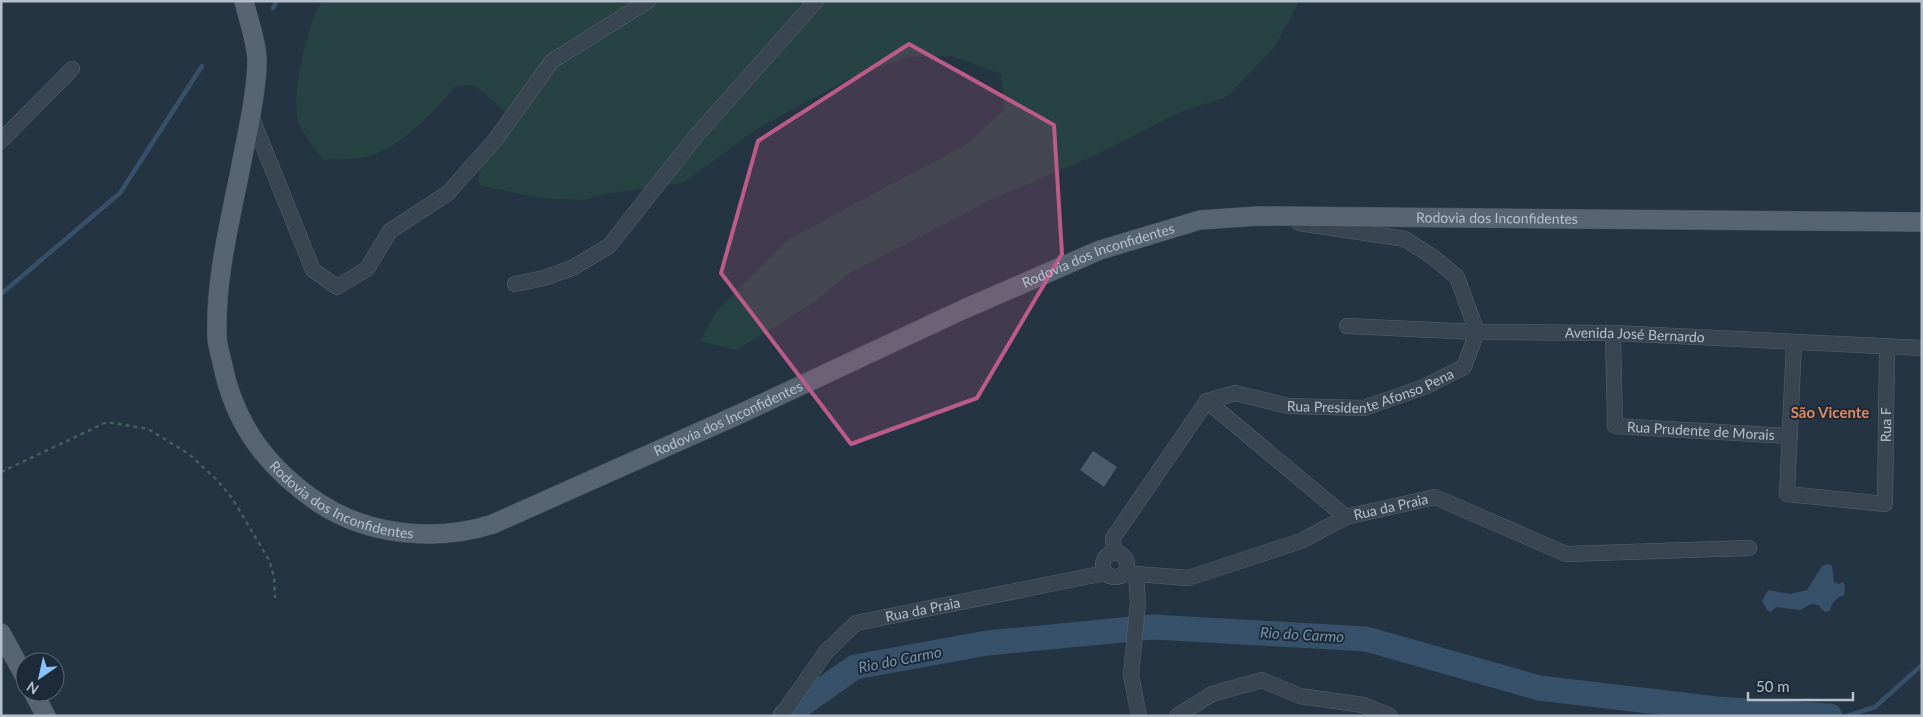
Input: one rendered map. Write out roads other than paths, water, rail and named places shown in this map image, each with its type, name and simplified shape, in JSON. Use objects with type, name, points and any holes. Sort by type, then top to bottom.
[{"type":"main road","name":"Rodovia dos Inconfidentes","points":[[244,1],[258,62],[251,116],[222,268],[217,336],[226,384],[242,425],[265,456],[296,488],[327,508],[362,522],[410,535],[469,532],[493,524],[742,413],[962,310],[1100,250],[1200,220],[1258,216],[1922,222]]},
{"type":"main road","points":[[1,633],[15,659]]},
{"type":"main road","points":[[38,702],[46,716]]},
{"type":"street","points":[[251,116],[313,270],[337,287],[367,270],[390,231],[448,193],[496,139],[552,61],[648,1]]},
{"type":"street","points":[[515,284],[544,278],[572,268],[609,246],[696,136],[816,1]]},
{"type":"street","points":[[1,142],[72,69]]},
{"type":"street","points":[[1258,216],[1405,239],[1433,257],[1457,277],[1478,332]]},
{"type":"street","name":"Avenida José Bernardo","points":[[1347,326],[1478,332],[1613,332],[1794,343],[1922,348]]},
{"type":"street","name":"Rua Presidente Afonso Pena","points":[[1207,401],[1235,394],[1288,406],[1364,408],[1424,387],[1464,367],[1478,332]]},
{"type":"street","name":"Rua Prudente de Morais","points":[[1613,332],[1615,426],[1790,436]]},
{"type":"street","points":[[1790,436],[1794,343]]},
{"type":"street","name":"Rua F","points":[[1790,436],[1787,494],[1886,504],[1887,346]]},
{"type":"street","points":[[1114,552],[1113,538],[1207,401],[1346,517]]},
{"type":"street","name":"Rua da Praia","points":[[1130,575],[1188,578],[1302,541],[1346,517],[1435,497],[1566,554],[1749,548]]},
{"type":"street","points":[[1114,552],[1104,558],[1102,566],[1106,573],[1112,577],[1130,575]]},
{"type":"street","points":[[1114,552],[1125,558],[1138,602],[1131,674],[1139,716]]},
{"type":"street","name":"Rua da Praia","points":[[781,716],[826,652],[856,623],[1106,573]]},
{"type":"street","points":[[1177,716],[1212,694],[1262,680],[1300,696],[1363,705],[1390,716]]},
{"type":"water","points":[[1828,564],[1832,566],[1834,582],[1839,584],[1843,582],[1845,585],[1844,595],[1835,601],[1830,611],[1825,612],[1818,605],[1811,604],[1800,610],[1776,607],[1771,612],[1767,610],[1762,601],[1768,590],[1790,594],[1807,590],[1822,566]]},
{"type":"waterway","points":[[273,8],[277,1]]},
{"type":"waterway","points":[[1,294],[120,193],[202,66]]},
{"type":"waterway","name":"Rio do Carmo","points":[[785,716],[855,667],[987,643],[1153,627],[1366,639],[1539,688],[1717,709],[1830,716]]},
{"type":"waterway","points":[[1847,716],[1875,707],[1922,665]]},
{"type":"district","name":"São Vicente","points":[[1830,413]]}]
